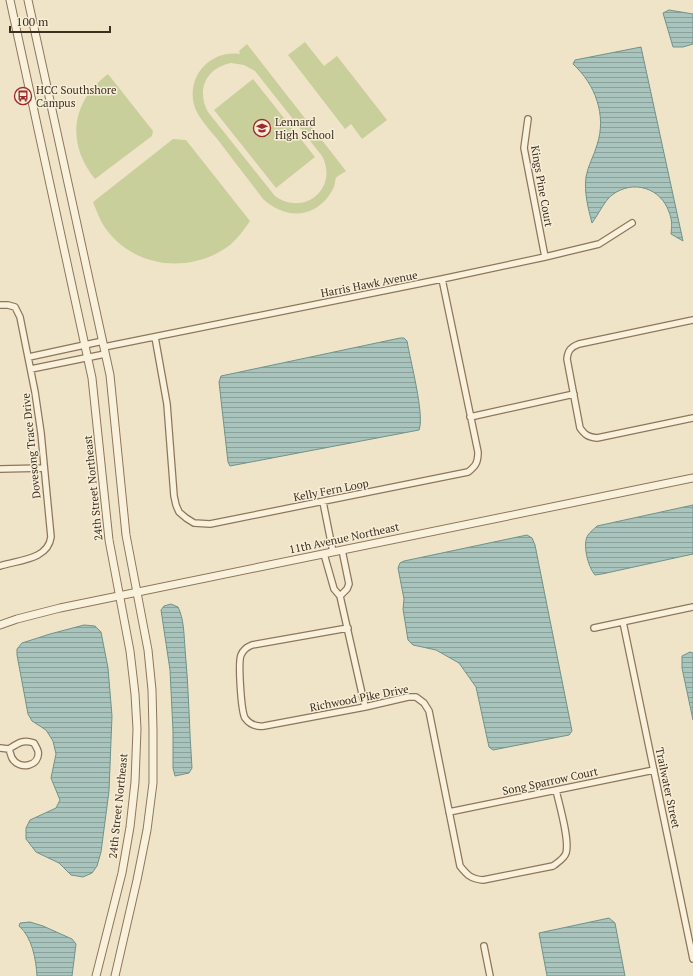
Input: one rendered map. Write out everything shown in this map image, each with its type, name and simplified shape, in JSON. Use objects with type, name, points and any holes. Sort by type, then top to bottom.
[{"type":"street","name":"24th Street Northeast","points":[[10,0],[92,378],[109,540],[130,650],[135,694],[137,729],[135,782],[130,827],[122,873],[96,976]]},
{"type":"street","points":[[28,0],[110,375],[126,535],[148,650],[152,690],[152,784],[147,830],[115,976]]},
{"type":"street","name":"Kings Pine Court","points":[[528,119],[524,148],[545,257]]},
{"type":"street","name":"Harris Hawk Avenue","points":[[104,347],[545,257],[599,244],[632,223]]},
{"type":"street","name":"Kelly Fern Loop","points":[[155,337],[167,404],[174,496],[179,512],[194,523],[210,524],[322,502],[468,472],[478,462],[478,452],[442,279]]},
{"type":"street","name":"Dovesong Trace Drive","points":[[0,306],[8,305],[15,308],[20,317],[29,357],[41,433],[51,537],[50,545],[46,551],[39,555],[0,566]]},
{"type":"street","points":[[693,320],[579,344],[573,346],[568,351],[566,359],[580,428],[589,437],[596,438],[693,418]]},
{"type":"street","points":[[29,357],[86,345],[104,347]]},
{"type":"street","points":[[31,369],[88,357],[104,347]]},
{"type":"street","points":[[470,417],[574,394]]},
{"type":"street","points":[[0,469],[44,468]]},
{"type":"street","name":"11th Avenue Northeast","points":[[0,626],[60,608],[693,478]]},
{"type":"street","points":[[322,502],[333,552]]},
{"type":"street","points":[[340,596],[347,589],[349,584],[342,550]]},
{"type":"street","points":[[324,554],[334,589],[340,596],[366,707]]},
{"type":"street","points":[[594,628],[693,607]]},
{"type":"street","name":"Trailwater Street","points":[[623,622],[693,959]]},
{"type":"street","name":"Richwood Pike Drive","points":[[348,628],[252,645],[247,648],[241,654],[239,663],[243,713],[251,724],[259,726],[366,707],[408,697],[416,697],[424,703],[428,711],[460,866],[468,876],[475,879],[483,880],[553,866],[562,860],[566,852],[568,842],[556,790]]},
{"type":"street","points":[[0,748],[9,749],[27,740],[34,743],[38,752],[37,758],[31,765],[24,766],[18,764],[12,759],[9,749]]},
{"type":"street","name":"Song Sparrow Court","points":[[449,812],[654,770]]},
{"type":"street","points":[[484,946],[490,976]]},
{"type":"green space","points":[[305,42],[324,66],[337,56],[387,120],[362,139],[351,124],[345,129],[288,55]]},
{"type":"green space","points":[[247,44],[346,171],[336,178],[334,187],[328,197],[313,210],[296,213],[287,212],[279,210],[263,199],[202,121],[195,108],[193,91],[195,80],[200,70],[216,57],[226,54],[240,54],[239,51]],"holes":[[[231,63],[244,65],[255,71],[322,156],[326,168],[326,179],[316,196],[307,201],[297,203],[286,202],[275,196],[208,112],[203,96],[203,88],[210,75],[215,70]]]},
{"type":"green space","points":[[108,74],[153,131],[152,136],[95,179],[86,165],[80,151],[77,137],[77,124],[80,110],[86,97]]},
{"type":"green space","points":[[253,79],[315,157],[276,188],[214,110]]},
{"type":"green space","points":[[173,139],[186,140],[250,221],[236,240],[230,245],[215,254],[199,260],[182,263],[165,263],[148,259],[132,252],[118,242],[106,229],[100,220],[93,202]]},
{"type":"water","points":[[669,10],[693,14],[693,44],[683,47],[673,47],[663,13]]},
{"type":"water","points":[[641,47],[683,241],[671,234],[671,217],[660,197],[645,188],[629,188],[620,190],[612,195],[604,204],[592,223],[588,206],[586,177],[600,134],[600,111],[593,91],[581,72],[573,64],[575,60]]},
{"type":"water","points":[[404,338],[407,341],[414,373],[419,400],[419,430],[230,466],[228,462],[219,382],[221,376]]},
{"type":"water","points":[[693,505],[693,554],[602,574],[595,575],[592,571],[588,561],[586,539],[597,526]]},
{"type":"water","points":[[527,535],[532,538],[535,545],[572,731],[569,735],[493,750],[489,747],[476,687],[459,663],[436,650],[413,645],[408,640],[403,609],[404,599],[398,568],[400,563],[404,561]]},
{"type":"water","points":[[171,604],[178,607],[183,627],[192,768],[189,773],[175,776],[173,768],[170,670],[161,610],[164,606]]},
{"type":"water","points":[[84,625],[95,626],[101,632],[108,668],[112,716],[109,791],[101,852],[97,866],[92,873],[83,877],[71,875],[59,863],[36,852],[26,839],[26,828],[30,820],[56,808],[60,800],[51,778],[56,754],[53,741],[46,730],[32,721],[28,714],[17,649],[22,643]]},
{"type":"water","points":[[690,652],[693,653],[693,720],[682,668],[682,656]]},
{"type":"water","points":[[609,918],[615,923],[625,976],[547,976],[539,933]]},
{"type":"water","points":[[30,922],[72,939],[76,944],[72,976],[37,976],[36,963],[30,942],[19,926],[20,923]]},
{"type":"place","name":"HCC Southshore Campus","points":[[23,96]]},
{"type":"place","name":"Lennard High School","points":[[262,128]]}]
